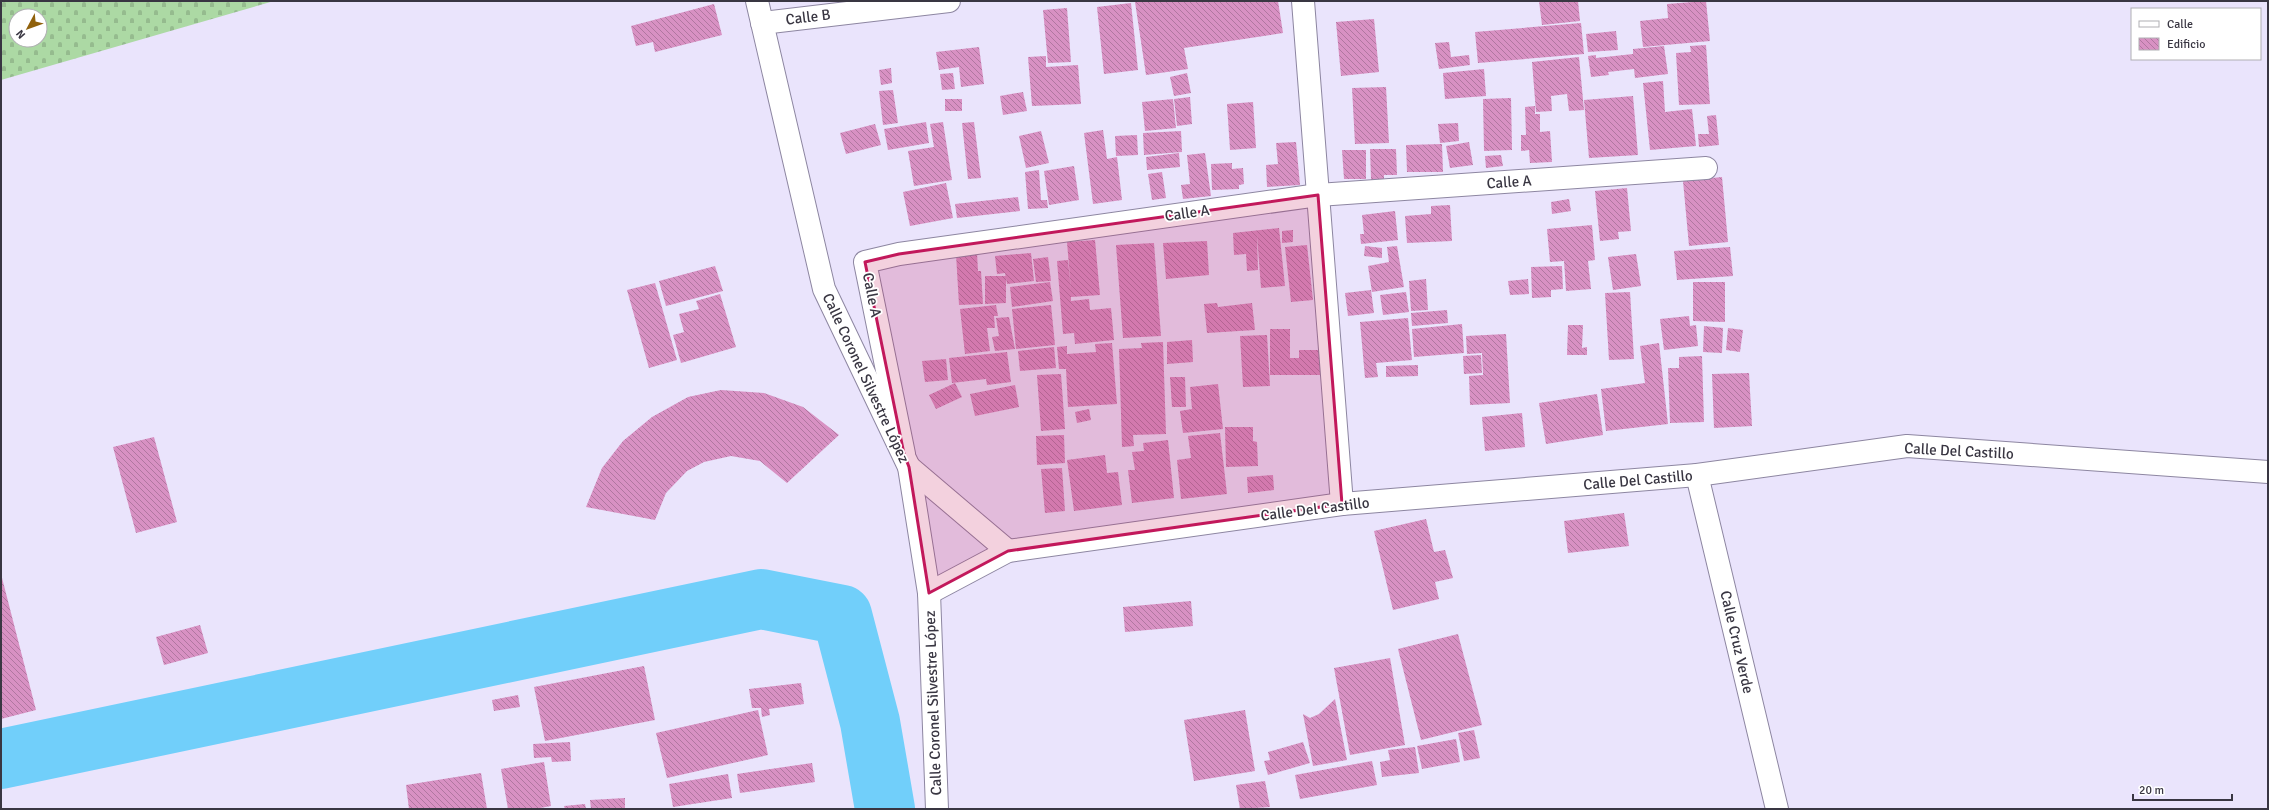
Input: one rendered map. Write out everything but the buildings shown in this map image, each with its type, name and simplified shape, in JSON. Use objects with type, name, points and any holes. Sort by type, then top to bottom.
[{"type":"street","name":"Calle Coronel Silvestre López","points":[[757,1],[824,289],[906,460],[929,593],[937,809]]},
{"type":"street","name":"Calle B","points":[[762,22],[806,9],[949,1]]},
{"type":"street","points":[[1303,1],[1342,504]]},
{"type":"street","name":"Calle A","points":[[906,460],[865,262],[899,254],[1318,195],[1706,168]]},
{"type":"street","name":"Calle Del Castillo","points":[[929,593],[1008,551],[1342,504],[1697,475],[1908,446],[2268,472]]},
{"type":"street","points":[[906,460],[1008,551]]},
{"type":"street","name":"Calle Cruz Verde","points":[[1697,475],[1777,809]]},
{"type":"highlighted area","points":[[1318,195],[1342,504],[1008,551],[929,593],[909,467],[904,454],[865,262],[899,254]]},
{"type":"green space","points":[[1,1],[274,1],[1,80]]},
{"type":"waterway","points":[[1,759],[761,599],[842,615],[870,722],[885,809]]}]
